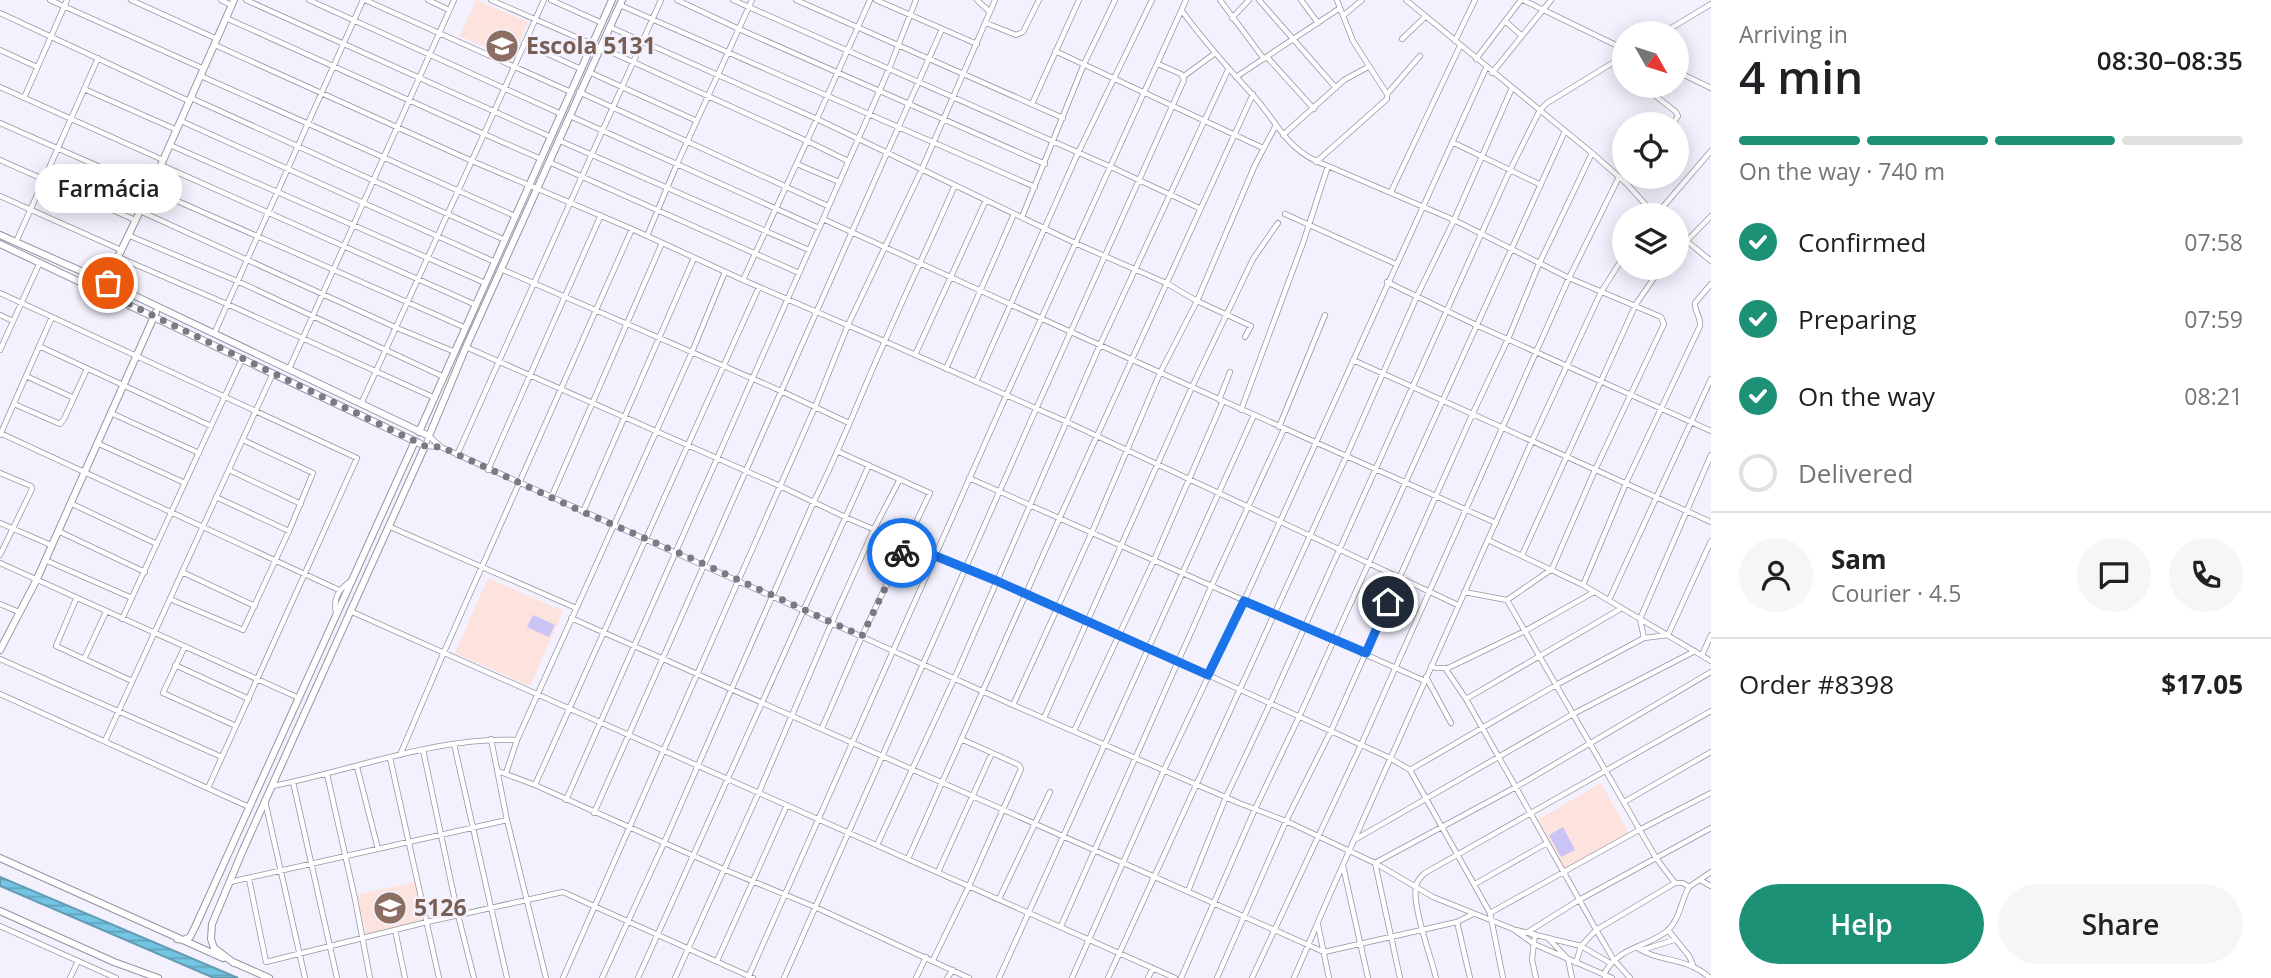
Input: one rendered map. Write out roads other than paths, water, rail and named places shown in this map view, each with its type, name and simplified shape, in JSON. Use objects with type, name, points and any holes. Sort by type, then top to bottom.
[{"type":"street","points":[[50,0],[308,123],[515,216]]},
{"type":"street","points":[[24,98],[66,0]]},
{"type":"street","points":[[131,0],[322,94],[1067,422],[1458,605]]},
{"type":"street","points":[[104,292],[233,3],[221,0]]},
{"type":"street","points":[[246,0],[809,250]]},
{"type":"street","points":[[309,0],[819,228]]},
{"type":"street","points":[[214,334],[364,0],[614,108],[828,206]]},
{"type":"street","points":[[428,0],[450,10]]},
{"type":"street","points":[[289,369],[454,0]]},
{"type":"street","points":[[491,0],[592,44]]},
{"type":"street","points":[[361,404],[544,0]]},
{"type":"street","points":[[551,0],[602,23]]},
{"type":"street","points":[[177,939],[184,940],[193,932],[515,216],[549,162],[555,138],[575,92],[581,69],[611,0]]},
{"type":"street","points":[[457,455],[661,0]]},
{"type":"street","points":[[677,0],[878,92],[1045,164]]},
{"type":"street","points":[[733,0],[1199,208]]},
{"type":"street","points":[[647,236],[752,0]]},
{"type":"street","points":[[796,0],[1062,118]]},
{"type":"street","points":[[743,280],[857,27],[875,0],[977,44]]},
{"type":"street","points":[[566,800],[849,161],[916,0]]},
{"type":"street","points":[[978,0],[990,12]]},
{"type":"street","points":[[563,978],[815,407],[848,326],[922,169],[995,0]]},
{"type":"street","points":[[986,23],[1019,34],[1023,32],[1039,0]]},
{"type":"street","points":[[1032,104],[1079,0]]},
{"type":"street","points":[[1021,217],[1084,64],[1115,0]]},
{"type":"street","points":[[976,382],[1078,153],[1152,0]]},
{"type":"street","points":[[249,878],[265,962],[563,892],[750,977],[892,649],[1186,0]]},
{"type":"street","points":[[1220,0],[1266,58],[1314,109]]},
{"type":"street","points":[[1232,18],[1249,0]]},
{"type":"street","points":[[1259,0],[1336,88]]},
{"type":"street","points":[[1301,0],[1318,23]]},
{"type":"street","points":[[1337,0],[1353,41],[1387,94]]},
{"type":"street","points":[[1343,16],[1362,0]]},
{"type":"street","points":[[1406,0],[1612,171]]},
{"type":"street","points":[[1455,41],[1475,0]]},
{"type":"street","points":[[1476,59],[1522,0],[1612,43]]},
{"type":"street","points":[[1492,73],[1551,0]]},
{"type":"street","points":[[575,92],[589,72],[621,2],[653,19],[1035,187]]},
{"type":"street","points":[[1683,21],[1711,4]]},
{"type":"street","points":[[1236,77],[1340,8]]},
{"type":"street","points":[[1182,11],[1214,54],[1253,94],[1283,135],[1303,156],[1454,220],[1539,264],[1661,317],[1664,324],[1552,569],[1507,600],[1464,592]]},
{"type":"street","points":[[0,13],[505,240]]},
{"type":"street","points":[[1402,38],[1426,17]]},
{"type":"street","points":[[226,18],[541,159]]},
{"type":"street","points":[[1505,22],[1522,36]]},
{"type":"street","points":[[610,26],[859,138],[1045,229],[1166,283],[1251,326],[1245,337]]},
{"type":"street","points":[[594,813],[942,29]]},
{"type":"street","points":[[524,43],[581,69]]},
{"type":"street","points":[[1391,192],[1460,46]]},
{"type":"street","points":[[600,47],[849,161]]},
{"type":"street","points":[[0,50],[37,67]]},
{"type":"street","points":[[1055,51],[1263,148]]},
{"type":"street","points":[[784,978],[1173,106],[1184,76],[1214,54]]},
{"type":"street","points":[[1316,162],[1384,102],[1387,94],[1420,56]]},
{"type":"street","points":[[16,242],[98,58]]},
{"type":"street","points":[[1188,891],[1226,796],[1510,170],[1540,110],[1554,98],[1612,63]]},
{"type":"street","points":[[1158,64],[1184,76]]},
{"type":"street","points":[[1283,135],[1349,75],[1368,67]]},
{"type":"street","points":[[1072,978],[1164,770],[1317,443],[1387,282],[1486,68]]},
{"type":"street","points":[[877,845],[955,677],[1100,345],[1228,70]]},
{"type":"street","points":[[589,72],[697,121]]},
{"type":"street","points":[[1689,77],[1711,88]]},
{"type":"street","points":[[0,87],[71,118],[268,214],[476,305]]},
{"type":"street","points":[[1108,978],[1512,88]]},
{"type":"street","points":[[84,89],[177,130]]},
{"type":"street","points":[[908,859],[1199,208],[1253,94]]},
{"type":"street","points":[[1659,98],[1676,112]]},
{"type":"street","points":[[181,121],[495,262]]},
{"type":"street","points":[[0,123],[466,328]]},
{"type":"street","points":[[1013,705],[1092,532],[1160,373],[1197,301],[1263,148],[1276,125]]},
{"type":"street","points":[[1181,978],[1255,809],[1565,131]]},
{"type":"street","points":[[234,963],[217,951],[211,939],[212,924],[349,611],[425,446],[501,269],[533,188],[541,159],[555,138]]},
{"type":"street","points":[[1452,142],[1541,185]]},
{"type":"street","points":[[170,145],[485,283]]},
{"type":"street","points":[[1666,203],[1711,152]]},
{"type":"street","points":[[1217,978],[1286,821],[1331,731],[1508,340],[1539,264],[1592,153]]},
{"type":"street","points":[[0,160],[136,221]]},
{"type":"street","points":[[549,162],[799,274]]},
{"type":"street","points":[[797,163],[839,182]]},
{"type":"street","points":[[1241,410],[1303,243],[1328,166]]},
{"type":"street","points":[[602,978],[814,501],[839,452],[884,341],[955,185]]},
{"type":"street","points":[[1252,978],[1397,667],[1570,278],[1613,189]]},
{"type":"street","points":[[1632,189],[1645,203]]},
{"type":"street","points":[[0,196],[227,304],[435,398]]},
{"type":"street","points":[[915,355],[986,201]]},
{"type":"street","points":[[140,211],[455,352]]},
{"type":"street","points":[[946,369],[1014,214]]},
{"type":"street","points":[[1285,214],[1396,264]]},
{"type":"street","points":[[488,470],[601,215]]},
{"type":"street","points":[[1689,240],[1711,216]]},
{"type":"street","points":[[823,219],[1496,523]]},
{"type":"street","points":[[1044,718],[1156,464],[1226,315],[1253,259],[1278,223]]},
{"type":"street","points":[[400,755],[632,229]]},
{"type":"street","points":[[0,235],[108,283],[429,436],[441,447],[488,470],[646,538],[1013,705],[1286,821],[1375,863],[1433,897],[1490,922],[1581,947],[1612,961],[1630,978]]},
{"type":"street","points":[[130,236],[237,281],[444,377]]},
{"type":"street","points":[[1689,242],[1711,261]]},
{"type":"street","points":[[551,498],[662,243]]},
{"type":"street","points":[[0,244],[425,446],[441,447]]},
{"type":"street","points":[[583,512],[694,258]]},
{"type":"street","points":[[0,351],[40,262]]},
{"type":"street","points":[[501,269],[849,423]]},
{"type":"street","points":[[506,773],[517,740],[692,352],[725,272]]},
{"type":"street","points":[[1294,978],[1532,441],[1601,292],[1612,275]]},
{"type":"street","points":[[1522,555],[1635,306],[1652,280]]},
{"type":"street","points":[[1387,282],[1508,340],[1711,431]]},
{"type":"street","points":[[1583,585],[1626,483],[1700,326],[1695,303],[1711,284]]},
{"type":"street","points":[[535,785],[759,287]]},
{"type":"street","points":[[0,293],[357,458],[208,788]]},
{"type":"street","points":[[0,650],[36,581],[158,307]]},
{"type":"street","points":[[0,315],[13,321]]},
{"type":"street","points":[[1061,926],[1249,506],[1325,315]]},
{"type":"street","points":[[52,317],[0,434],[340,590]]},
{"type":"street","points":[[39,346],[211,426]]},
{"type":"street","points":[[466,347],[906,544],[1118,634],[1390,758],[1410,770],[1490,914],[1503,978]]},
{"type":"street","points":[[122,619],[243,358]]},
{"type":"street","points":[[1353,360],[1711,522]]},
{"type":"street","points":[[14,404],[60,424],[87,369]]},
{"type":"street","points":[[1074,731],[1154,560],[1221,400],[1230,372]]},
{"type":"street","points":[[105,741],[274,373]]},
{"type":"street","points":[[26,376],[74,398]]},
{"type":"street","points":[[1609,600],[1711,379]]},
{"type":"street","points":[[111,413],[199,453]]},
{"type":"street","points":[[999,978],[1254,415]]},
{"type":"street","points":[[170,599],[241,631],[255,606],[313,473],[243,440]]},
{"type":"street","points":[[97,443],[185,483]]},
{"type":"street","points":[[822,728],[930,493],[839,452]]},
{"type":"street","points":[[1644,638],[1640,619],[1711,455]]},
{"type":"street","points":[[638,978],[869,465]]},
{"type":"street","points":[[229,470],[301,504]]},
{"type":"street","points":[[0,473],[32,487],[0,555]]},
{"type":"street","points":[[969,478],[1304,628],[1425,679],[1451,723]]},
{"type":"street","points":[[675,978],[832,622],[900,479]]},
{"type":"street","points":[[216,497],[289,531]]},
{"type":"street","points":[[70,503],[158,544]]},
{"type":"street","points":[[0,523],[51,545]]},
{"type":"street","points":[[387,526],[576,607]]},
{"type":"street","points":[[58,531],[145,572]]},
{"type":"street","points":[[1488,540],[1583,585],[1711,661]]},
{"type":"street","points":[[1668,635],[1711,541]]},
{"type":"street","points":[[45,560],[132,598]]},
{"type":"street","points":[[0,563],[299,698]]},
{"type":"street","points":[[182,572],[255,606]]},
{"type":"street","points":[[337,614],[335,600],[340,590],[352,579]]},
{"type":"street","points":[[1446,669],[1525,632],[1595,592]]},
{"type":"street","points":[[76,599],[56,644],[132,681]]},
{"type":"street","points":[[1507,600],[1605,773],[1656,858],[1675,883]]},
{"type":"street","points":[[0,604],[19,612]]},
{"type":"street","points":[[1466,699],[1622,607]]},
{"type":"street","points":[[349,611],[1175,978]]},
{"type":"street","points":[[84,659],[106,612]]},
{"type":"street","points":[[571,618],[1324,952],[1457,922],[1473,914]]},
{"type":"street","points":[[1410,770],[1556,685],[1644,638],[1668,635]]},
{"type":"street","points":[[1702,655],[1711,635]]},
{"type":"street","points":[[185,646],[163,693],[236,726]]},
{"type":"street","points":[[1354,840],[1573,714],[1695,651]]},
{"type":"street","points":[[0,659],[222,757]]},
{"type":"street","points":[[175,665],[248,699]]},
{"type":"street","points":[[1431,666],[1444,667],[1466,699],[1612,961]]},
{"type":"street","points":[[1375,863],[1590,745],[1711,672]]},
{"type":"street","points":[[0,694],[250,808]]},
{"type":"street","points":[[1436,978],[1417,905],[1416,887],[1420,878],[1711,711]]},
{"type":"street","points":[[272,786],[454,744],[491,739],[517,740]]},
{"type":"street","points":[[491,739],[525,900],[546,978]]},
{"type":"street","points":[[933,960],[1021,769],[1018,765],[961,739]]},
{"type":"street","points":[[454,744],[507,978]]},
{"type":"street","points":[[423,750],[474,978]]},
{"type":"street","points":[[1624,802],[1711,752]]},
{"type":"street","points":[[938,872],[992,753]]},
{"type":"street","points":[[390,758],[439,978]]},
{"type":"street","points":[[357,767],[378,849]]},
{"type":"street","points":[[498,771],[815,907],[968,978]]},
{"type":"street","points":[[327,774],[364,939],[370,978]]},
{"type":"street","points":[[293,782],[337,978]]},
{"type":"street","points":[[999,899],[1049,792]]},
{"type":"street","points":[[1490,914],[1639,830],[1711,793]]},
{"type":"street","points":[[265,801],[305,978]]},
{"type":"street","points":[[718,961],[787,805]]},
{"type":"street","points":[[229,882],[507,820]]},
{"type":"street","points":[[1528,932],[1579,900],[1711,828]]},
{"type":"street","points":[[1475,884],[1547,843]]},
{"type":"street","points":[[0,858],[260,976],[270,978]]},
{"type":"street","points":[[1375,863],[1400,978]]},
{"type":"street","points":[[1342,865],[1368,978]]},
{"type":"street","points":[[1604,976],[1612,961],[1668,930],[1689,887],[1711,872]]},
{"type":"street","points":[[1700,880],[1711,886]]},
{"type":"street","points":[[1576,962],[1581,947],[1596,930],[1675,883],[1684,883],[1689,887]]},
{"type":"street","points":[[0,911],[114,962],[158,978]]},
{"type":"street","points":[[1457,922],[1470,978]]},
{"type":"street","points":[[1318,925],[1329,978]]},
{"type":"street","points":[[0,926],[116,978]]},
{"type":"street","points":[[1513,929],[1534,944],[1612,978]]},
{"type":"street","points":[[395,930],[405,978]]},
{"type":"street","points":[[1668,930],[1693,965]]},
{"type":"street","points":[[1535,934],[1532,960],[1536,978]]},
{"type":"street","points":[[1548,937],[1568,959],[1572,978]]},
{"type":"street","points":[[1639,948],[1674,940]]},
{"type":"street","points":[[1639,948],[1693,965],[1710,976]]},
{"type":"street","points":[[916,978],[926,957]]},
{"type":"street","points":[[70,978],[78,961]]},
{"type":"street","points":[[1148,978],[1153,968]]},
{"type":"street","points":[[947,978],[953,970]]},
{"type":"water","points":[[0,877],[238,978],[214,978],[0,886]]},
{"type":"place","name":"Escola 5131","points":[[502,46]]},
{"type":"place","name":"Farmácia","points":[[108,283]]},
{"type":"place","name":"5126","points":[[390,908]]}]
